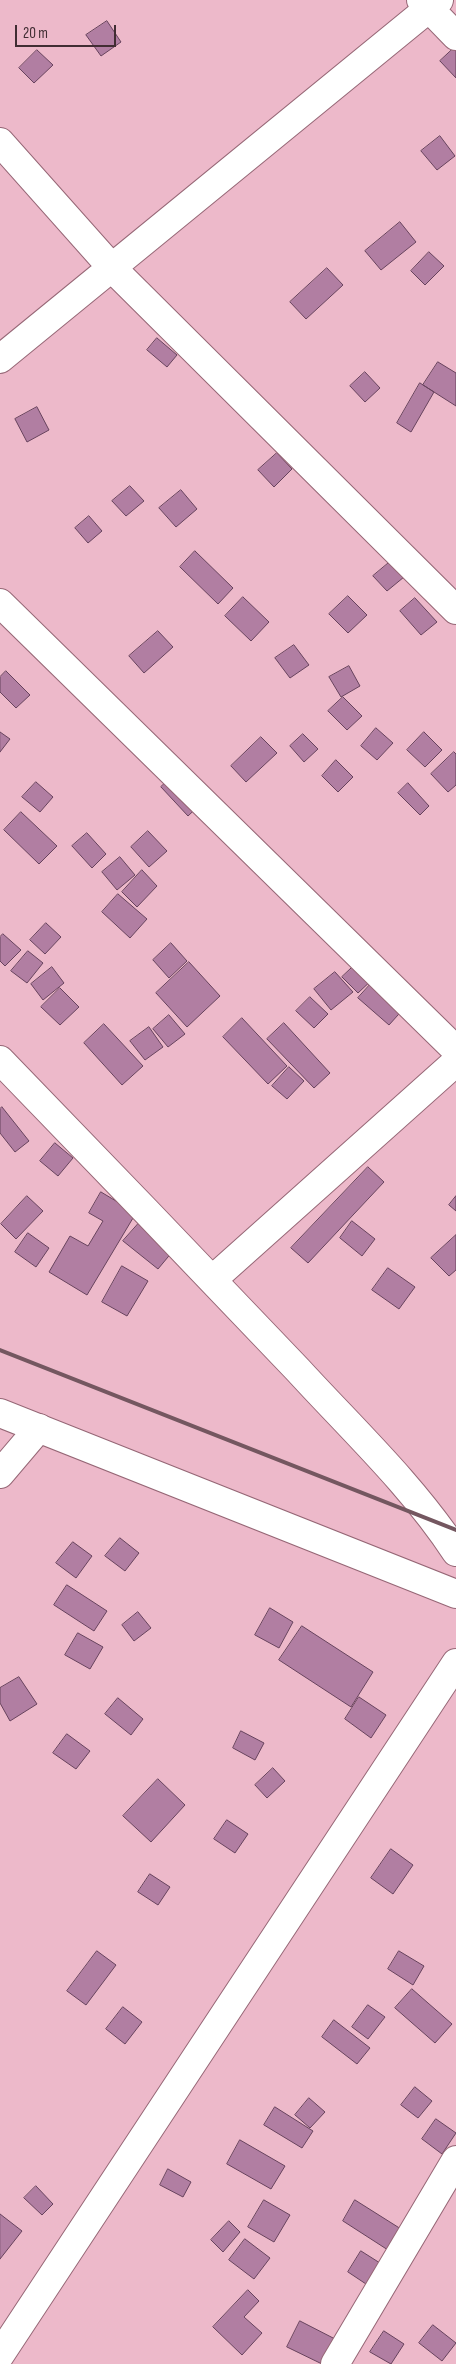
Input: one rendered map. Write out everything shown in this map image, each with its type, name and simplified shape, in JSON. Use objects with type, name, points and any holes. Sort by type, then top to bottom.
[{"type":"street","points":[[0,359],[113,269],[430,3],[456,36]]},
{"type":"street","points":[[0,142],[113,269],[456,610]]},
{"type":"street","points":[[0,604],[456,1050]]},
{"type":"street","points":[[0,1060],[212,1280],[402,1482],[436,1522],[456,1552]]},
{"type":"street","points":[[212,1280],[456,1062]]},
{"type":"street","points":[[0,1413],[456,1594]]},
{"type":"street","points":[[0,1474],[39,1428]]},
{"type":"street","points":[[0,2355],[453,1676]]},
{"type":"street","points":[[335,2364],[456,2160]]},
{"type":"building","points":[[107,21],[121,42],[101,56],[86,35]]},
{"type":"building","points":[[456,46],[456,78],[440,61]]},
{"type":"building","points":[[37,50],[53,65],[34,83],[19,68]]},
{"type":"building","points":[[440,136],[455,156],[437,170],[421,151]]},
{"type":"building","points":[[400,222],[416,242],[381,270],[365,251]]},
{"type":"building","points":[[429,252],[444,266],[425,285],[411,271]]},
{"type":"building","points":[[327,268],[343,285],[306,319],[290,302]]},
{"type":"building","points":[[157,338],[177,355],[167,367],[147,350]]},
{"type":"building","points":[[438,362],[456,373],[456,406],[423,385]]},
{"type":"building","points":[[365,372],[380,388],[365,402],[350,386]]},
{"type":"building","points":[[420,383],[434,392],[411,432],[397,423]]},
{"type":"building","points":[[37,407],[49,430],[27,442],[15,419]]},
{"type":"building","points":[[277,453],[292,469],[274,487],[258,470]]},
{"type":"building","points":[[130,486],[144,501],[126,516],[112,501]]},
{"type":"building","points":[[181,490],[197,509],[176,527],[159,508]]},
{"type":"building","points":[[89,516],[102,531],[88,543],[75,528]]},
{"type":"building","points":[[195,551],[233,588],[218,604],[180,567]]},
{"type":"building","points":[[391,561],[404,577],[387,591],[373,576]]},
{"type":"building","points":[[348,596],[367,615],[348,633],[329,614]]},
{"type":"building","points":[[243,597],[269,622],[251,641],[225,616]]},
{"type":"building","points":[[415,598],[437,622],[421,635],[400,611]]},
{"type":"building","points":[[158,631],[173,647],[144,673],[129,656]]},
{"type":"building","points":[[294,645],[309,665],[290,678],[275,658]]},
{"type":"building","points":[[349,666],[360,686],[341,697],[329,677]]},
{"type":"building","points":[[6,671],[30,695],[16,708],[0,692],[0,677]]},
{"type":"building","points":[[343,697],[362,716],[347,730],[328,711]]},
{"type":"building","points":[[376,728],[393,743],[377,760],[361,746]]},
{"type":"building","points":[[0,732],[10,739],[0,752]]},
{"type":"building","points":[[424,732],[442,750],[425,767],[407,750]]},
{"type":"building","points":[[303,734],[318,749],[304,762],[290,746]]},
{"type":"building","points":[[261,737],[277,753],[246,782],[231,766]]},
{"type":"building","points":[[454,752],[456,754],[456,785],[448,792],[431,774]]},
{"type":"building","points":[[336,760],[353,777],[338,792],[322,776]]},
{"type":"building","points":[[180,769],[207,798],[188,816],[161,787]]},
{"type":"building","points":[[36,782],[53,797],[40,812],[22,797]]},
{"type":"building","points":[[408,783],[429,806],[420,815],[398,793]]},
{"type":"building","points":[[21,812],[57,846],[39,864],[4,830]]},
{"type":"building","points":[[148,831],[167,851],[149,867],[131,847]]},
{"type":"building","points":[[87,833],[106,854],[92,868],[72,846]]},
{"type":"building","points":[[120,857],[135,875],[117,890],[102,872]]},
{"type":"building","points":[[142,870],[157,886],[137,907],[122,892]]},
{"type":"building","points":[[118,894],[147,919],[130,938],[102,912]]},
{"type":"building","points":[[46,923],[61,937],[45,954],[30,940]]},
{"type":"building","points":[[3,934],[21,950],[5,966],[0,961],[0,937]]},
{"type":"building","points":[[171,943],[187,961],[169,978],[153,960]]},
{"type":"building","points":[[28,951],[43,963],[27,983],[11,971]]},
{"type":"building","points":[[189,962],[220,996],[187,1027],[156,993]]},
{"type":"building","points":[[358,962],[374,978],[358,993],[342,977]]},
{"type":"building","points":[[52,967],[64,983],[43,1000],[31,984]]},
{"type":"building","points":[[335,972],[353,992],[331,1010],[314,989]]},
{"type":"building","points":[[377,977],[407,1005],[389,1025],[358,998]]},
{"type":"building","points":[[60,988],[79,1007],[60,1025],[41,1007]]},
{"type":"building","points":[[310,997],[328,1014],[314,1028],[296,1011]]},
{"type":"building","points":[[169,1015],[185,1034],[168,1047],[153,1029]]},
{"type":"building","points":[[242,1018],[287,1066],[268,1084],[223,1037]]},
{"type":"building","points":[[284,1023],[330,1073],[314,1088],[267,1039]]},
{"type":"building","points":[[104,1024],[143,1066],[122,1085],[84,1043]]},
{"type":"building","points":[[149,1027],[163,1047],[145,1060],[130,1041]]},
{"type":"building","points":[[289,1067],[304,1081],[287,1099],[272,1086]]},
{"type":"building","points":[[2,1107],[29,1141],[15,1152],[0,1133],[0,1109]]},
{"type":"building","points":[[55,1143],[73,1158],[58,1176],[40,1161]]},
{"type":"building","points":[[368,1167],[384,1182],[308,1263],[291,1248]]},
{"type":"building","points":[[101,1192],[136,1213],[87,1295],[49,1272],[70,1236],[88,1246],[103,1221],[89,1213]]},
{"type":"building","points":[[27,1196],[43,1211],[16,1239],[1,1224]]},
{"type":"building","points":[[456,1196],[456,1211],[449,1205]]},
{"type":"building","points":[[352,1221],[375,1239],[362,1256],[340,1238]]},
{"type":"building","points":[[139,1223],[173,1251],[158,1269],[123,1241]]},
{"type":"building","points":[[28,1233],[49,1248],[36,1267],[15,1252]]},
{"type":"building","points":[[456,1235],[456,1270],[449,1276],[431,1258]]},
{"type":"building","points":[[122,1266],[148,1281],[127,1316],[102,1302]]},
{"type":"building","points":[[388,1268],[415,1287],[399,1309],[372,1290]]},
{"type":"building","points":[[120,1538],[139,1553],[125,1571],[105,1556]]},
{"type":"building","points":[[73,1542],[92,1556],[76,1578],[56,1563]]},
{"type":"building","points":[[67,1585],[107,1611],[94,1631],[54,1605]]},
{"type":"building","points":[[270,1608],[293,1622],[279,1648],[255,1635]]},
{"type":"building","points":[[138,1612],[151,1628],[134,1641],[122,1625]]},
{"type":"building","points":[[302,1626],[373,1672],[351,1707],[279,1660]]},
{"type":"building","points":[[78,1633],[103,1647],[90,1669],[65,1655]]},
{"type":"building","points":[[19,1677],[37,1704],[10,1721],[0,1703],[0,1688]]},
{"type":"building","points":[[359,1697],[386,1715],[371,1738],[345,1719]]},
{"type":"building","points":[[118,1698],[143,1719],[131,1735],[105,1714]]},
{"type":"building","points":[[241,1731],[264,1743],[255,1760],[233,1748]]},
{"type":"building","points":[[67,1734],[90,1751],[76,1769],[53,1753]]},
{"type":"building","points":[[273,1768],[285,1781],[267,1798],[255,1785]]},
{"type":"building","points":[[158,1779],[185,1805],[151,1842],[123,1816]]},
{"type":"building","points":[[227,1820],[248,1834],[235,1853],[214,1839]]},
{"type":"building","points":[[391,1849],[413,1865],[393,1894],[371,1878]]},
{"type":"building","points":[[150,1874],[170,1887],[158,1905],[138,1892]]},
{"type":"building","points":[[97,1951],[116,1965],[86,2005],[67,1991]]},
{"type":"building","points":[[399,1951],[424,1966],[413,1985],[388,1969]]},
{"type":"building","points":[[412,1989],[452,2024],[435,2043],[395,2008]]},
{"type":"building","points":[[368,2005],[385,2017],[368,2039],[352,2027]]},
{"type":"building","points":[[123,2007],[142,2022],[125,2044],[106,2029]]},
{"type":"building","points":[[334,2020],[370,2048],[357,2064],[322,2037]]},
{"type":"building","points":[[415,2087],[432,2101],[418,2118],[401,2105]]},
{"type":"building","points":[[309,2098],[325,2112],[310,2128],[295,2115]]},
{"type":"building","points":[[275,2107],[313,2131],[302,2148],[264,2125]]},
{"type":"building","points":[[436,2119],[456,2133],[442,2154],[422,2139]]},
{"type":"building","points":[[240,2140],[285,2166],[271,2189],[227,2164]]},
{"type":"building","points":[[168,2169],[191,2182],[183,2197],[160,2185]]},
{"type":"building","points":[[36,2186],[53,2204],[42,2215],[24,2198]]},
{"type":"building","points":[[264,2200],[290,2215],[274,2242],[248,2227]]},
{"type":"building","points":[[355,2200],[401,2229],[388,2250],[343,2221]]},
{"type":"building","points":[[0,2214],[22,2231],[0,2259]]},
{"type":"building","points":[[229,2221],[240,2232],[223,2252],[211,2240]]},
{"type":"building","points":[[245,2239],[270,2258],[254,2279],[229,2260]]},
{"type":"building","points":[[361,2251],[380,2263],[366,2284],[348,2272]]},
{"type":"building","points":[[248,2290],[259,2301],[244,2317],[262,2333],[242,2355],[213,2327]]},
{"type":"building","points":[[300,2321],[337,2340],[322,2364],[287,2347]]},
{"type":"building","points":[[433,2325],[456,2343],[442,2361],[419,2343]]},
{"type":"building","points":[[384,2331],[404,2344],[391,2364],[370,2352]]},
{"type":"railway","points":[[0,1350],[456,1530]]}]
